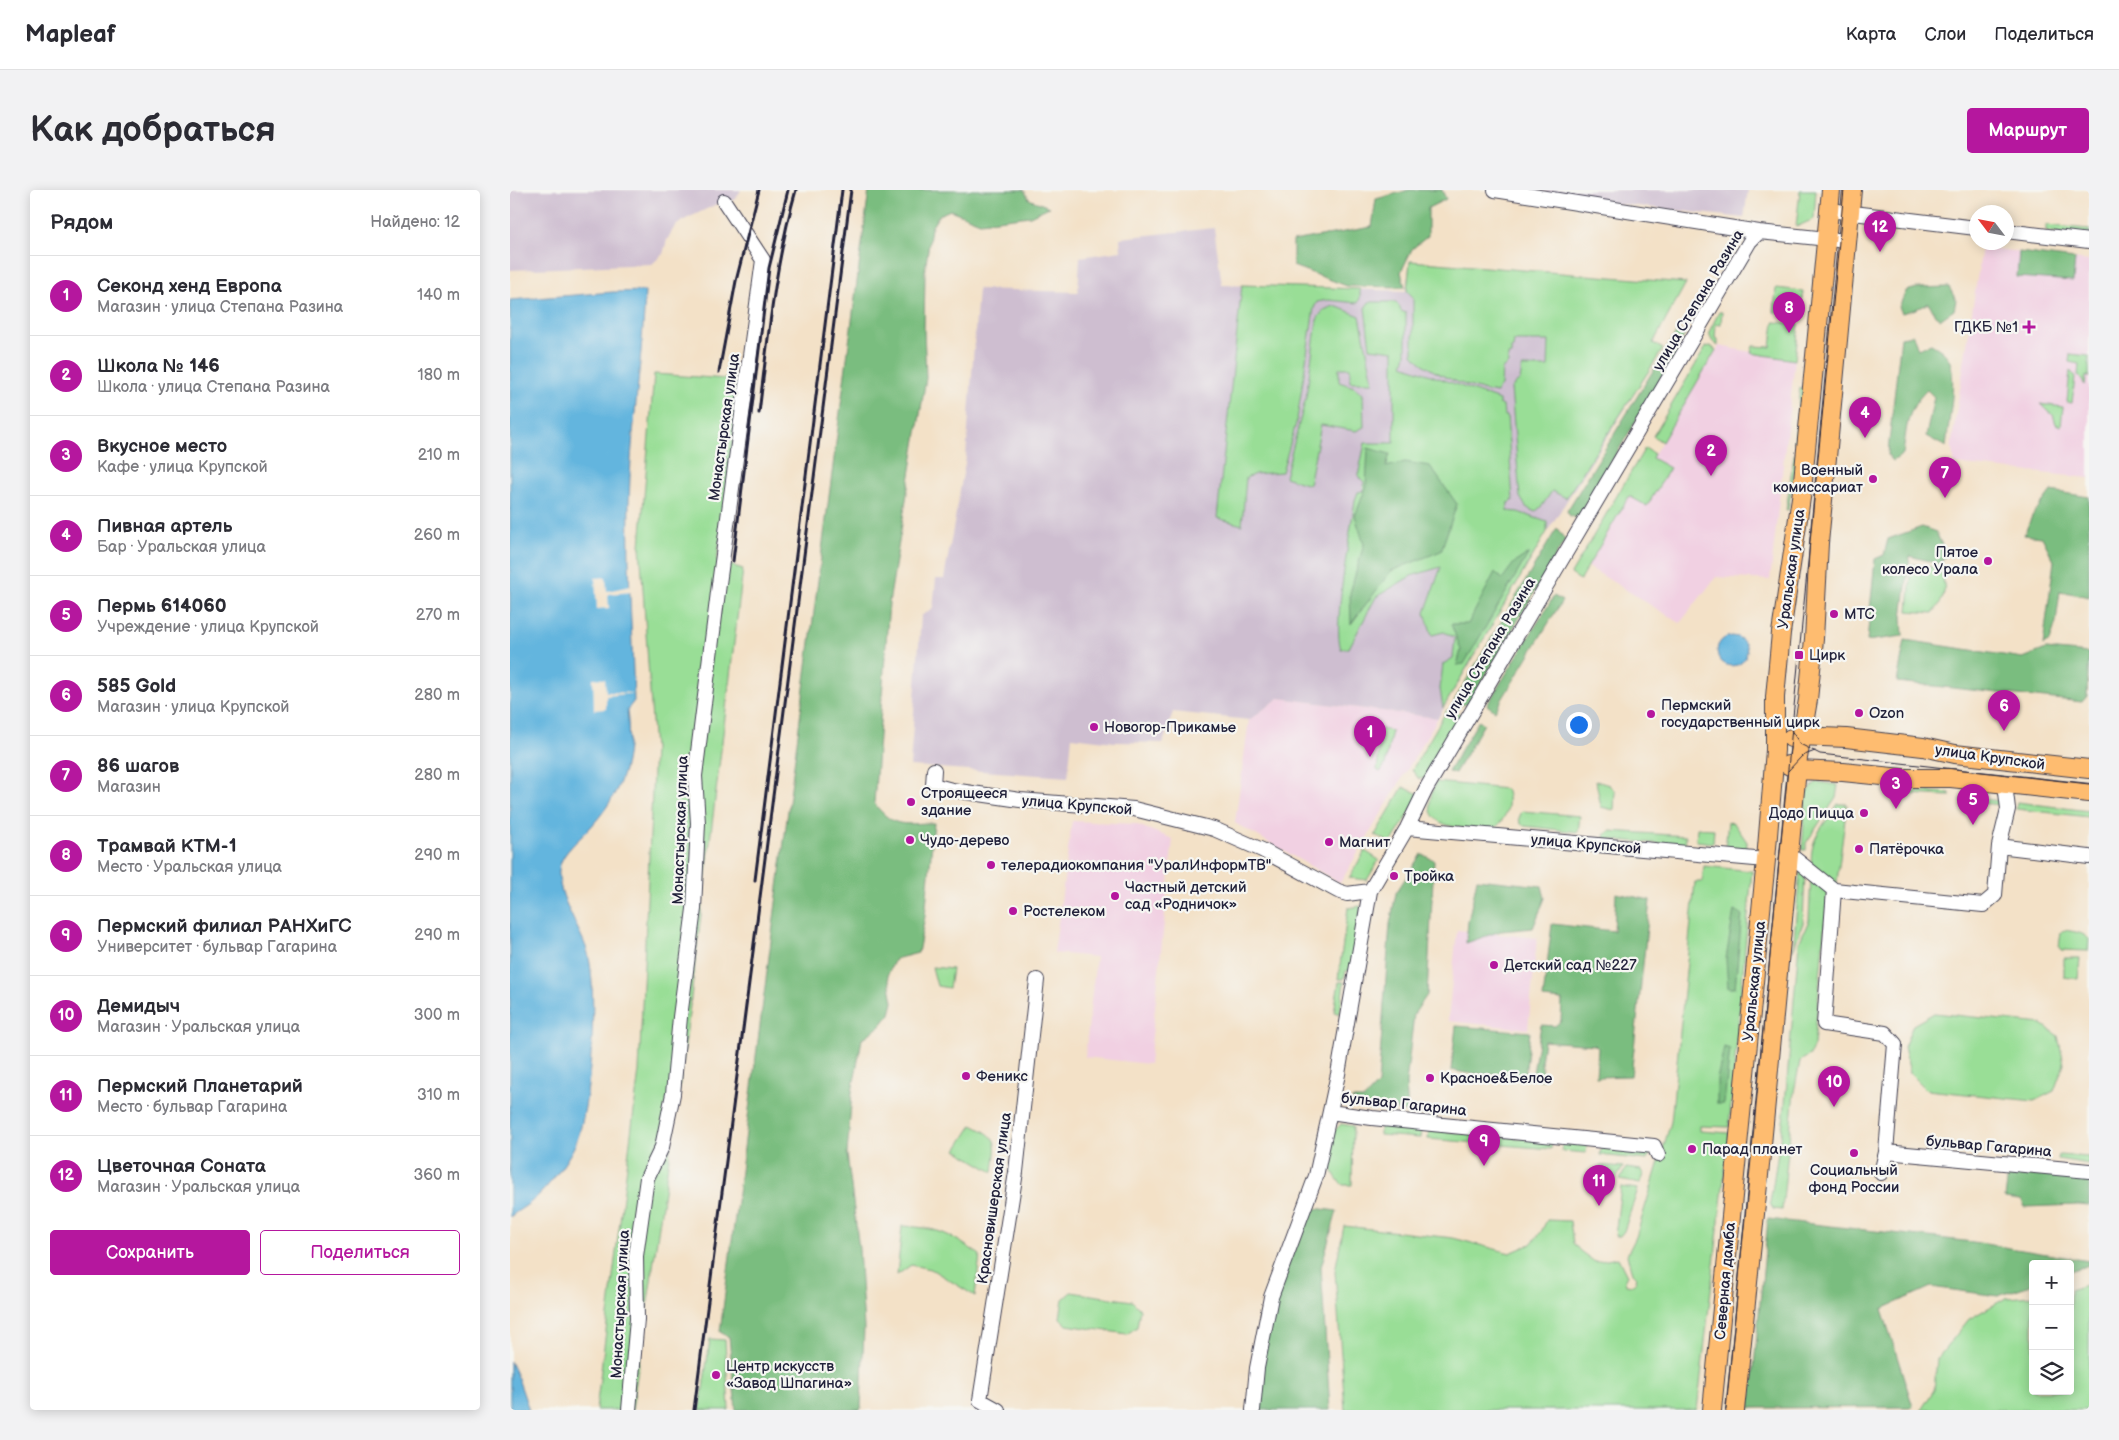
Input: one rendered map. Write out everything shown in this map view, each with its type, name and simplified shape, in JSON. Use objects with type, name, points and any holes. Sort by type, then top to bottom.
[{"type":"main road","name":"Уральская улица","points":[[1737,1153],[1766,860],[1775,750],[1775,697],[1781,633],[1802,491],[1831,190]]},
{"type":"main road","name":"Уральская улица","points":[[1762,1155],[1789,854],[1801,736],[1808,700],[1820,534],[1852,190]]},
{"type":"main road","points":[[1798,770],[1781,761],[1775,750],[1786,740],[1801,736]]},
{"type":"main road","name":"улица Крупской","points":[[1801,736],[1846,738],[1922,747],[1955,754],[2089,770]]},
{"type":"main road","name":"улица Крупской","points":[[1798,770],[1902,778],[1951,778],[2089,794]]},
{"type":"main road","name":"Северная дамба","points":[[1712,1410],[1737,1153]]},
{"type":"main road","name":"Северная дамба","points":[[1735,1410],[1762,1155]]},
{"type":"street","points":[[1495,190],[1759,232],[1847,241]]},
{"type":"street","name":"Монастырская улица","points":[[629,1410],[637,1319],[636,1256],[647,1178],[662,1147],[673,1094],[680,1018],[694,909],[698,823],[695,776],[718,584],[763,260],[724,201]]},
{"type":"street","points":[[1829,210],[1850,211],[1969,227]]},
{"type":"street","name":"улица Степана Разина","points":[[1330,1112],[1370,891],[1407,828],[1426,788],[1587,515],[1750,241],[1759,232]]},
{"type":"street","points":[[2014,232],[2089,241]]},
{"type":"street","name":"улица Крупской","points":[[934,770],[933,785],[952,790],[1020,800],[1134,809],[1214,829],[1262,850],[1338,891],[1347,894],[1370,891]]},
{"type":"street","points":[[1789,854],[1834,890],[1983,905],[1995,896],[2000,846],[2008,809],[2005,784]]},
{"type":"street","name":"улица Крупской","points":[[1407,828],[1766,860]]},
{"type":"street","points":[[2000,846],[2089,857]]},
{"type":"street","points":[[1834,890],[1824,1024],[1885,1033],[1895,1044],[1886,1152],[1881,1174]]},
{"type":"street","name":"Красновишерская улица","points":[[998,1410],[980,1400],[1016,1172],[1037,980]]},
{"type":"street","name":"бульвар Гагарина","points":[[1253,1410],[1257,1368],[1271,1297],[1316,1176],[1330,1112],[1372,1118],[1654,1146],[1658,1155]]},
{"type":"street","name":"бульвар Гагарина","points":[[1886,1152],[2089,1171]]},
{"type":"shaded area","points":[[510,190],[741,190],[735,200],[719,203],[675,226],[667,240],[663,254],[652,264],[510,270]]},
{"type":"shaded area","points":[[1533,190],[1748,190],[1744,218],[1603,202]]},
{"type":"shaded area","points":[[1214,228],[1222,285],[1406,291],[1410,261],[1686,283],[1653,343],[1663,349],[1547,532],[1438,718],[1279,698],[1249,720],[1173,712],[1163,743],[1114,742],[1072,737],[1068,777],[910,766],[921,616],[933,608],[936,579],[944,579],[966,457],[978,289],[1078,292],[1080,257],[1121,251],[1120,238]]},
{"type":"shaded area","name":"ГДКБ №1","points":[[1982,250],[2005,250],[2089,261],[2089,478],[1955,464],[1951,447]]},
{"type":"shaded area","points":[[1719,346],[1795,360],[1770,580],[1716,577],[1680,623],[1587,566]]},
{"type":"shaded area","points":[[1279,698],[1438,718],[1340,883],[1235,823],[1249,720]]},
{"type":"shaded area","name":"Частный детский сад «Родничок»","points":[[1072,821],[1135,824],[1173,839],[1149,1064],[1085,1057],[1096,957],[1054,953]]},
{"type":"shaded area","name":"Детский сад №227","points":[[1457,930],[1537,938],[1528,1029],[1448,1021]]},
{"type":"green space","points":[[869,190],[1024,190],[1029,199],[1049,207],[1030,216],[980,222],[950,210],[939,215],[931,228],[925,271],[924,331],[926,378],[889,603],[874,803],[888,818],[900,823],[934,823],[925,916],[918,953],[895,959],[888,974],[893,1002],[890,1014],[880,1026],[862,1039],[852,1092],[847,1154],[859,1249],[864,1328],[861,1408],[860,1410],[736,1410],[729,1337],[720,1332]]},
{"type":"green space","points":[[1409,190],[1442,190],[1446,199],[1428,208],[1428,236],[1412,249],[1401,272],[1405,287],[1347,286],[1293,266],[1293,241],[1372,227],[1376,199]]},
{"type":"green space","points":[[1800,190],[1816,190],[1814,219],[1796,227]]},
{"type":"green space","points":[[2046,225],[2089,229],[2089,237],[2046,231]]},
{"type":"green space","points":[[2019,252],[2075,259],[2073,281],[2017,277]]},
{"type":"green space","points":[[1410,261],[1686,283],[1653,343],[1663,349],[1566,498],[1552,491],[1542,506],[1535,512],[1526,507],[1520,497],[1511,388],[1520,380],[1522,367],[1548,367],[1549,341],[1514,341],[1511,354],[1508,355],[1508,364],[1502,369],[1501,386],[1497,393],[1451,380],[1428,368],[1413,354],[1413,297],[1407,291]]},
{"type":"green space","points":[[1242,285],[1360,289],[1360,298],[1358,303],[1328,300],[1317,302],[1314,308],[1297,420],[1282,472],[1255,474],[1246,478],[1242,525],[1217,518]]},
{"type":"green space","points":[[1949,287],[1956,300],[1954,310],[1941,319],[1935,315],[1929,303],[1902,313],[1899,307],[1906,291],[1917,288]]},
{"type":"green space","points":[[1776,288],[1803,291],[1801,315],[1774,312]]},
{"type":"green space","points":[[1369,302],[1396,302],[1401,311],[1406,313],[1406,354],[1403,365],[1499,400],[1499,404],[1503,406],[1504,415],[1507,416],[1513,501],[1508,503],[1507,511],[1518,512],[1547,522],[1547,532],[1443,708],[1440,689],[1443,664],[1453,658],[1455,638],[1444,632],[1432,635],[1425,613],[1441,567],[1411,576],[1376,597],[1349,648],[1341,649],[1339,637],[1340,600],[1355,500],[1358,492],[1363,491],[1364,482],[1358,476],[1365,443],[1394,443],[1394,351],[1370,348],[1365,308]]},
{"type":"green space","points":[[1335,306],[1360,316],[1373,382],[1350,382],[1350,368],[1339,368],[1339,382],[1354,387],[1363,394],[1364,427],[1356,431],[1321,425],[1309,485],[1285,477],[1306,397],[1317,320],[1324,311]]},
{"type":"green space","points":[[1719,312],[1722,312],[1721,324],[1716,324],[1715,338],[1718,339],[1718,346],[1712,341],[1709,332]]},
{"type":"green space","points":[[1774,322],[1799,324],[1795,360],[1751,353],[1753,346],[1771,347]]},
{"type":"green space","points":[[1678,330],[1685,333],[1677,352],[1578,518],[1570,516],[1567,511]]},
{"type":"green space","points":[[1913,335],[1918,349],[1931,344],[1945,353],[1950,362],[1953,381],[1946,447],[1926,436],[1934,397],[1927,390],[1920,397],[1911,412],[1903,454],[1893,461],[1888,455],[1901,337]]},
{"type":"green space","points":[[1710,346],[1716,350],[1662,442],[1653,436],[1706,347]]},
{"type":"green space","points":[[2070,354],[2089,356],[2089,376],[2086,376],[2085,385],[2078,375],[2079,364],[2069,362]]},
{"type":"green space","points":[[2070,370],[2075,377],[2072,403],[2067,402]]},
{"type":"green space","points":[[654,374],[742,380],[717,561],[743,569],[684,1055],[632,1410],[596,1410],[639,1071],[654,750],[640,546]]},
{"type":"green space","points":[[1800,387],[1804,390],[1799,439],[1794,443]]},
{"type":"green space","points":[[2040,404],[2063,407],[2061,426],[2056,424],[2053,415]]},
{"type":"green space","points":[[1368,448],[1390,454],[1386,467],[1405,462],[1430,466],[1457,504],[1441,551],[1391,571],[1351,624],[1350,593],[1364,544],[1355,516],[1366,487]]},
{"type":"green space","points":[[1645,448],[1654,454],[1652,458],[1670,468],[1647,506],[1629,496],[1580,580],[1571,574]]},
{"type":"green space","points":[[1794,454],[1797,458],[1788,510],[1786,511]]},
{"type":"green space","points":[[2051,491],[2089,497],[2089,597],[2060,591],[2056,622],[2050,641],[2043,645],[2054,561],[2042,537],[2024,535],[2032,516]]},
{"type":"green space","points":[[1922,527],[1936,532],[1946,554],[1940,564],[1910,556],[1902,617],[1903,636],[1867,641],[1875,559],[1884,555],[1888,539]]},
{"type":"green space","points":[[1557,528],[1565,540],[1469,704],[1460,705],[1454,701]]},
{"type":"green space","points":[[1529,553],[1464,664],[1457,665],[1461,650],[1451,624],[1468,624],[1495,572],[1502,579],[1514,563]]},
{"type":"green space","points":[[1912,564],[1938,568],[1941,574],[1944,586],[1943,597],[1933,613],[1908,611]]},
{"type":"green space","points":[[1554,596],[1562,601],[1495,711],[1487,705]]},
{"type":"green space","points":[[1905,640],[2023,658],[2046,649],[2089,653],[2087,696],[2082,702],[1897,682]]},
{"type":"green space","points":[[1453,709],[1462,715],[1427,778],[1419,779],[1412,770],[1447,710]]},
{"type":"green space","points":[[1479,720],[1484,724],[1455,773],[1448,772]]},
{"type":"green space","points":[[1381,729],[1392,731],[1385,765],[1380,772],[1377,770]]},
{"type":"green space","points":[[1596,781],[1609,785],[1615,791],[1614,810],[1601,807]]},
{"type":"green space","points":[[1436,782],[1506,789],[1508,795],[1507,811],[1493,830],[1454,827],[1444,824],[1435,818],[1431,810],[1431,798]]},
{"type":"green space","points":[[1818,782],[1838,785],[1836,798],[1806,843],[1806,850],[1802,850],[1806,794]]},
{"type":"green space","points":[[1403,787],[1417,793],[1419,797],[1391,843],[1375,835]]},
{"type":"green space","points":[[1916,791],[1950,793],[1950,796],[1907,794]]},
{"type":"green space","points":[[1962,797],[2001,801],[2001,805],[1961,801]]},
{"type":"green space","points":[[2017,802],[2089,811],[2089,817],[2016,809]]},
{"type":"green space","points":[[1838,804],[1847,804],[1836,889],[1812,867],[1811,857],[1812,849],[1822,826]]},
{"type":"green space","points":[[1522,811],[1580,816],[1578,832],[1524,826],[1520,823],[1519,818]]},
{"type":"green space","points":[[1728,822],[1734,823],[1747,842],[1746,851],[1725,849]]},
{"type":"green space","points":[[1697,828],[1714,829],[1713,843],[1696,841]]},
{"type":"green space","points":[[1610,831],[1686,836],[1685,846],[1605,839],[1604,835]]},
{"type":"green space","points":[[1365,851],[1379,860],[1367,880],[1349,878]]},
{"type":"green space","points":[[1421,854],[1434,860],[1427,995],[1414,1014],[1406,1083],[1408,1112],[1385,1108],[1369,1110],[1351,1099],[1364,1099],[1378,1084],[1390,924],[1396,893]]},
{"type":"green space","points":[[1704,866],[1752,871],[1729,1127],[1700,1126],[1700,1131],[1729,1133],[1729,1135],[1697,1410],[1345,1410],[1335,1271],[1344,1226],[1453,1238],[1510,1253],[1531,1244],[1541,1232],[1547,1220],[1570,1221],[1573,1243],[1580,1251],[1595,1262],[1618,1258],[1627,1276],[1625,1279],[1626,1284],[1633,1285],[1635,1283],[1637,1278],[1632,1273],[1627,1255],[1636,1237],[1671,1122],[1695,882],[1702,882]]},
{"type":"green space","points":[[1800,870],[1805,871],[1803,923],[1793,950]]},
{"type":"green space","points":[[1811,875],[1828,889],[1814,1045],[1810,1055],[1800,1061],[1794,1092],[1782,1210],[1773,1209],[1770,1203],[1784,1115],[1799,943],[1809,920]]},
{"type":"green space","points":[[1477,879],[1542,886],[1545,898],[1533,928],[1501,931],[1466,943],[1468,922]]},
{"type":"green space","points":[[1616,893],[1650,900],[1631,1076],[1596,1077],[1598,1048],[1595,1045],[1544,1041],[1541,1062],[1544,1080],[1532,1079],[1541,1025],[1555,1026],[1561,1021],[1562,1000],[1543,998],[1552,924],[1614,931]]},
{"type":"green space","points":[[1361,906],[1354,970],[1346,971],[1344,979],[1338,979],[1348,908]]},
{"type":"green space","points":[[1734,910],[1742,914],[1735,988],[1728,988],[1726,959]]},
{"type":"green space","points":[[2065,930],[2087,937],[2089,939],[2088,951],[2061,950],[2059,947],[2061,932]]},
{"type":"green space","points":[[2064,958],[2080,958],[2078,979],[2064,977]]},
{"type":"green space","points":[[932,967],[952,969],[949,988],[937,986]]},
{"type":"green space","points":[[1339,982],[1344,982],[1340,1014],[1334,1012]]},
{"type":"green space","points":[[1934,1013],[2042,1024],[2058,1036],[2064,1064],[2054,1091],[2034,1101],[1927,1090],[1910,1073],[1904,1047],[1913,1025]]},
{"type":"green space","points":[[1456,1026],[1530,1032],[1525,1076],[1465,1073],[1451,1070]]},
{"type":"green space","points":[[1724,1047],[1730,1049],[1724,1104],[1717,1104],[1717,1079]]},
{"type":"green space","points":[[1341,1124],[1353,1126],[1352,1185],[1343,1185],[1338,1180],[1330,1161],[1333,1132]]},
{"type":"green space","points":[[972,1125],[988,1134],[994,1142],[993,1172],[956,1150]]},
{"type":"green space","points":[[1380,1126],[1421,1130],[1420,1138],[1380,1135]]},
{"type":"green space","points":[[1429,1130],[1552,1141],[1551,1149],[1428,1139]]},
{"type":"green space","points":[[1563,1141],[1587,1144],[1586,1153],[1562,1151]]},
{"type":"green space","points":[[1602,1145],[1652,1150],[1647,1160],[1600,1155]]},
{"type":"green space","points":[[2059,1155],[2089,1157],[2089,1164],[2058,1159]]},
{"type":"green space","points":[[1600,1165],[1623,1167],[1616,1179],[1598,1177]]},
{"type":"green space","points":[[1626,1168],[1641,1170],[1643,1174],[1640,1184],[1620,1180]]},
{"type":"green space","points":[[2004,1170],[2089,1178],[2089,1206],[2025,1207],[2021,1200],[2005,1198],[2008,1174]]},
{"type":"green space","points":[[1621,1187],[1638,1189],[1624,1231],[1620,1236],[1615,1236]]},
{"type":"green space","points":[[1314,1208],[1337,1211],[1321,1267],[1330,1410],[1254,1410],[1271,1297]]},
{"type":"green space","points":[[1768,1219],[1973,1242],[2089,1261],[2089,1265],[2074,1270],[2074,1260],[2029,1260],[2029,1285],[1998,1296],[1931,1287],[1882,1309],[1913,1407],[1750,1408]]},
{"type":"green space","points":[[902,1226],[926,1228],[944,1233],[980,1255],[975,1296],[931,1269],[911,1265],[897,1275]]},
{"type":"green space","points":[[2089,1284],[2089,1410],[1921,1410],[1934,1390],[1937,1359],[1969,1319],[2006,1298],[2029,1296],[2029,1395],[2074,1395],[2074,1289]]},
{"type":"green space","points":[[1071,1292],[1132,1301],[1140,1309],[1137,1327],[1127,1334],[1067,1325],[1060,1318],[1063,1299]]},
{"type":"green space","name":"Центр искусств «Завод Шпагина»","points":[[710,1339],[725,1340],[729,1410],[700,1410]]},
{"type":"water","points":[[645,291],[630,477],[629,561],[634,701],[627,710],[628,744],[626,760],[617,789],[609,803],[600,817],[565,855],[560,865],[559,875],[564,897],[584,941],[591,967],[593,1019],[589,1078],[581,1128],[575,1145],[550,1183],[529,1204],[510,1217],[510,300]]},
{"type":"water","points":[[1732,636],[1738,637],[1746,645],[1746,657],[1738,665],[1732,666],[1726,665],[1718,657],[1717,651],[1718,645],[1726,637]]},
{"type":"water","points":[[510,1361],[519,1381],[529,1410],[510,1410]]},
{"type":"pier","points":[[606,577],[607,591],[630,586],[633,592],[608,594],[609,608],[597,609],[595,578]]},
{"type":"pier","points":[[593,678],[605,679],[606,692],[636,693],[606,696],[606,709],[594,710]]},
{"type":"tram line","points":[[1726,1410],[1844,190]]},
{"type":"tram line","points":[[1791,730],[1800,744],[1820,754],[2089,784]]},
{"type":"tram line","points":[[1788,771],[1802,756],[1815,751]]},
{"type":"railway","points":[[719,372],[736,281],[759,190]]},
{"type":"railway","points":[[733,561],[769,268],[788,190]]},
{"type":"railway","points":[[759,413],[777,273],[796,190]]},
{"type":"railway","points":[[755,880],[842,190]]},
{"type":"railway","points":[[694,1410],[851,190]]},
{"type":"place","name":"Цветочная Соната","points":[[1880,252]]},
{"type":"place","name":"ГДКБ №1","points":[[2029,327]]},
{"type":"place","name":"Трамвай КТМ-1","points":[[1789,333]]},
{"type":"place","name":"Пивная артель","points":[[1865,438]]},
{"type":"place","name":"Школа № 146","points":[[1711,476]]},
{"type":"place","name":"Военный комиссариат","points":[[1873,479]]},
{"type":"place","name":"86 шагов","points":[[1945,498]]},
{"type":"place","name":"Пятое колесо Урала","points":[[1988,561]]},
{"type":"place","name":"МТС","points":[[1834,614]]},
{"type":"place","name":"Цирк","points":[[1799,655]]},
{"type":"place","name":"Ozon","points":[[1859,713]]},
{"type":"place","name":"Пермский государственный цирк","points":[[1651,714]]},
{"type":"place","name":"Новогор-Прикамье","points":[[1094,727]]},
{"type":"place","name":"585 Gold","points":[[2004,731]]},
{"type":"place","name":"Секонд хенд Европа","points":[[1370,757]]},
{"type":"place","name":"Строящееся здание","points":[[911,802]]},
{"type":"place","name":"Вкусное место","points":[[1896,809]]},
{"type":"place","name":"Додо Пицца","points":[[1864,813]]},
{"type":"place","name":"Пермь 614060","points":[[1973,825]]},
{"type":"place","name":"Чудо-дерево","points":[[910,840]]},
{"type":"place","name":"Магнит","points":[[1329,842]]},
{"type":"place","name":"Пятёрочка","points":[[1859,849]]},
{"type":"place","name":"телерадиокомпания \"УралИнформТВ\"","points":[[991,865]]},
{"type":"place","name":"Тройка","points":[[1394,876]]},
{"type":"place","name":"Частный детский сад «Родничок»","points":[[1115,896]]},
{"type":"place","name":"Ростелеком","points":[[1013,911]]},
{"type":"place","name":"Детский сад №227","points":[[1494,965]]},
{"type":"place","name":"Феникс","points":[[966,1076]]},
{"type":"place","name":"Красное&Белое","points":[[1430,1078]]},
{"type":"place","name":"Демидыч","points":[[1834,1107]]},
{"type":"place","name":"Парад планет","points":[[1692,1149]]},
{"type":"place","name":"Социальный фонд России","points":[[1854,1153]]},
{"type":"place","name":"Пермский филиал РАНХиГС","points":[[1484,1166]]},
{"type":"place","name":"Пермский Планетарий","points":[[1599,1206]]},
{"type":"place","name":"Центр искусств «Завод Шпагина»","points":[[716,1375]]}]
